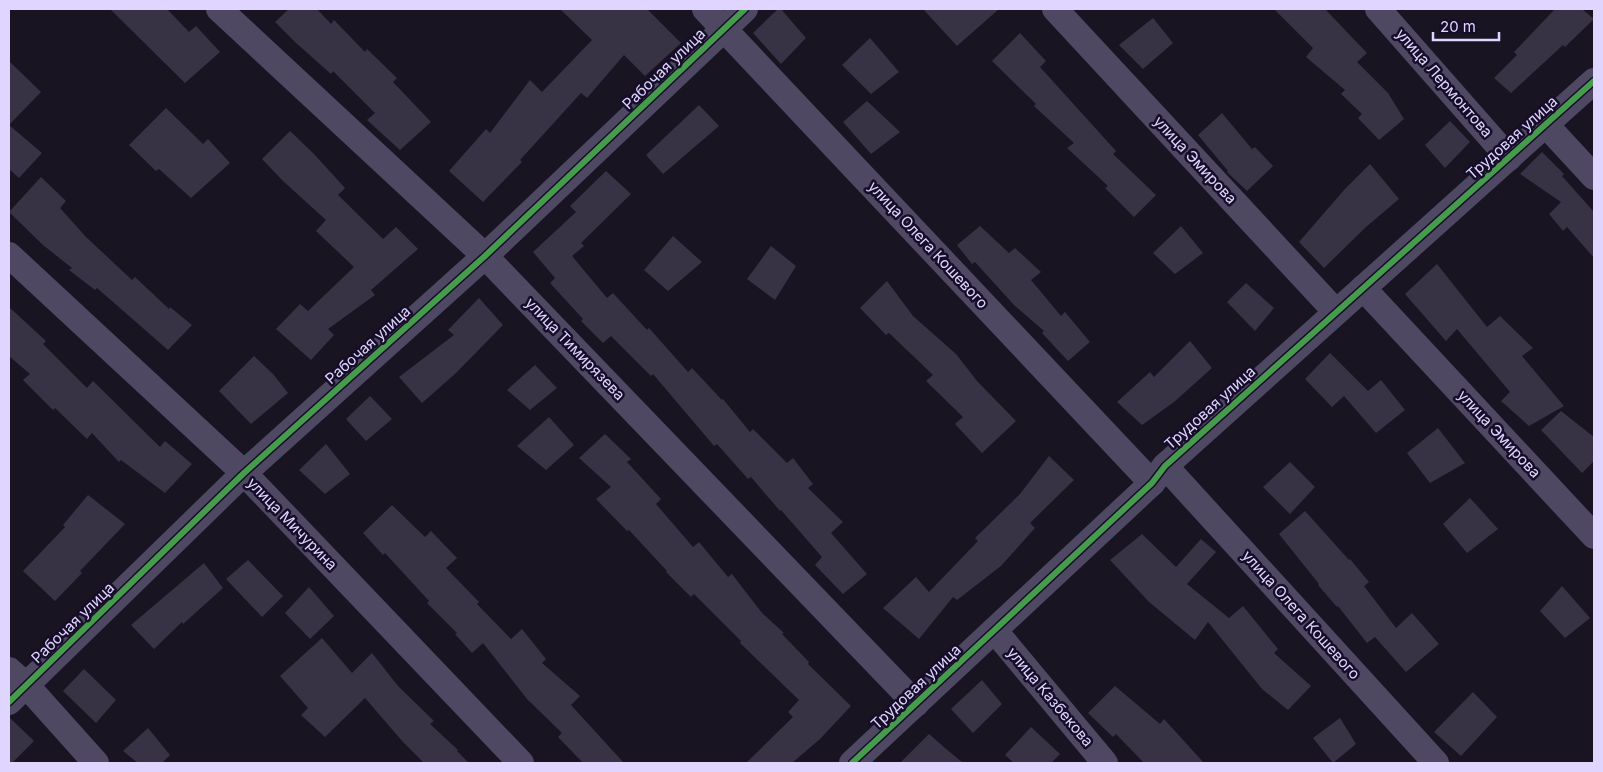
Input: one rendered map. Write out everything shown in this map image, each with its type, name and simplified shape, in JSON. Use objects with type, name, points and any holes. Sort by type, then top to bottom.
[{"type":"street","name":"улица Тимирязева","points":[[219,9],[485,256],[916,704]]},
{"type":"street","name":"улица Олега Кошевого","points":[[704,9],[1158,474],[1436,763]]},
{"type":"street","name":"Рабочая улица","points":[[15,686],[244,473],[485,256],[746,9]]},
{"type":"street","name":"улица Эмирова","points":[[1055,9],[1336,312]]},
{"type":"street","name":"улица Лермонтова","points":[[1378,9],[1509,158]]},
{"type":"street","name":"Трудовая улица","points":[[852,763],[995,631],[1158,474],[1594,81]]},
{"type":"street","points":[[1546,125],[1594,177]]},
{"type":"street","name":"улица Мичурина","points":[[9,255],[244,473],[521,763]]},
{"type":"street","name":"улица Эмирова","points":[[1363,288],[1594,536]]},
{"type":"street","name":"улица Казбекова","points":[[995,631],[1105,763]]},
{"type":"street","points":[[15,686],[96,763]]},
{"type":"building","points":[[110,9],[167,9],[189,32],[196,26],[220,52],[185,83]]},
{"type":"building","points":[[289,9],[317,9],[331,24],[334,20],[365,52],[367,49],[397,78],[393,82],[431,122],[400,150],[367,120],[375,113],[333,71],[331,74],[275,22]]},
{"type":"building","points":[[560,9],[647,9],[681,43],[645,76],[624,55],[587,98],[581,93],[520,160],[522,162],[483,202],[449,171],[486,129],[490,133],[530,80],[542,92],[592,40]]},
{"type":"building","points":[[778,9],[781,9],[806,38],[781,64],[753,33]]},
{"type":"building","points":[[923,9],[999,9],[957,46]]},
{"type":"building","points":[[1274,9],[1325,9],[1367,53],[1357,62],[1388,93],[1404,119],[1379,140],[1358,118],[1362,114],[1341,94],[1345,90],[1306,57],[1313,48]]},
{"type":"building","points":[[1555,9],[1582,9],[1594,19],[1565,47],[1563,45],[1511,93],[1494,78],[1517,55],[1514,52]]},
{"type":"building","points":[[1153,18],[1173,43],[1143,69],[1119,45]]},
{"type":"building","points":[[1020,33],[1046,61],[1040,67],[1116,151],[1113,154],[1156,195],[1134,217],[1105,188],[1108,186],[1067,148],[1074,143],[1034,106],[1036,104],[992,61]]},
{"type":"building","points":[[870,38],[899,72],[871,94],[842,65]]},
{"type":"building","points":[[9,61],[41,92],[9,125]]},
{"type":"building","points":[[867,101],[900,132],[871,154],[843,122]]},
{"type":"building","points":[[699,105],[719,126],[663,174],[646,155]]},
{"type":"building","points":[[166,108],[203,144],[208,139],[230,163],[191,198],[159,169],[156,171],[129,145]]},
{"type":"building","points":[[1222,113],[1252,149],[1255,147],[1273,166],[1247,191],[1227,172],[1198,135]]},
{"type":"building","points":[[1450,121],[1470,142],[1445,168],[1425,145]]},
{"type":"building","points":[[9,125],[42,153],[19,178],[9,169]]},
{"type":"building","points":[[290,131],[345,188],[338,195],[383,239],[396,227],[418,249],[371,290],[375,295],[328,329],[334,335],[311,360],[276,329],[300,304],[308,311],[354,267],[316,231],[326,220],[262,159]]},
{"type":"building","points":[[1542,152],[1564,174],[1562,176],[1594,212],[1594,258],[1567,227],[1563,231],[1549,214],[1561,202],[1520,174]]},
{"type":"building","points":[[1370,164],[1399,199],[1366,227],[1324,268],[1299,242],[1344,190]]},
{"type":"building","points":[[606,171],[631,194],[581,243],[584,246],[572,256],[607,298],[613,293],[647,330],[649,328],[688,372],[692,368],[723,399],[750,432],[753,429],[787,463],[793,458],[813,484],[808,488],[843,522],[831,533],[867,574],[843,594],[815,565],[822,557],[751,477],[748,479],[717,444],[714,446],[653,374],[651,376],[611,336],[603,343],[581,321],[583,319],[550,283],[555,278],[533,252],[576,212],[570,206]]},
{"type":"building","points":[[41,177],[66,201],[60,208],[86,237],[132,280],[135,277],[169,309],[170,307],[192,325],[168,350],[97,288],[95,290],[69,270],[72,268],[43,245],[9,212]]},
{"type":"building","points":[[980,226],[1009,253],[1015,248],[1041,272],[1031,280],[1061,316],[1065,312],[1090,342],[1068,361],[1042,333],[1044,331],[1014,305],[975,262],[972,264],[957,245]]},
{"type":"building","points":[[1181,226],[1203,253],[1175,274],[1153,253]]},
{"type":"building","points":[[673,236],[702,262],[668,291],[644,270]]},
{"type":"building","points":[[771,246],[796,266],[775,300],[747,279]]},
{"type":"building","points":[[1437,264],[1487,327],[1500,316],[1533,348],[1522,356],[1564,406],[1529,426],[1501,401],[1510,392],[1457,329],[1446,341],[1405,294]]},
{"type":"building","points":[[887,281],[913,316],[956,354],[977,381],[1016,421],[982,453],[955,424],[963,417],[926,381],[933,375],[889,333],[886,335],[860,308]]},
{"type":"building","points":[[1246,283],[1274,308],[1255,331],[1227,302]]},
{"type":"building","points":[[479,298],[503,325],[456,373],[422,403],[399,377],[454,335],[448,330]]},
{"type":"building","points":[[9,307],[46,341],[43,344],[87,388],[93,381],[160,447],[165,441],[192,464],[165,493],[121,460],[119,462],[92,433],[87,439],[55,408],[53,410],[23,380],[30,374],[9,356]]},
{"type":"building","points":[[1190,341],[1212,368],[1174,402],[1142,425],[1117,402],[1150,372],[1154,377]]},
{"type":"building","points":[[1330,353],[1368,391],[1381,380],[1405,410],[1376,433],[1344,396],[1332,407],[1305,379]]},
{"type":"building","points":[[254,356],[273,374],[288,393],[251,424],[219,391]]},
{"type":"building","points":[[535,365],[557,388],[530,410],[507,390]]},
{"type":"building","points":[[370,396],[392,419],[366,441],[346,419]]},
{"type":"building","points":[[1561,411],[1594,437],[1594,461],[1582,473],[1541,430]]},
{"type":"building","points":[[549,417],[574,445],[546,470],[517,446]]},
{"type":"building","points":[[1438,428],[1465,463],[1430,483],[1407,453]]},
{"type":"building","points":[[605,434],[631,459],[627,462],[661,499],[656,504],[693,547],[699,542],[728,577],[732,574],[762,613],[784,633],[782,634],[809,662],[808,664],[851,706],[820,739],[792,763],[746,763],[793,717],[788,712],[799,700],[740,643],[741,641],[694,594],[691,597],[629,530],[627,531],[596,499],[611,487],[579,458]]},
{"type":"building","points":[[326,444],[350,474],[325,494],[299,470]]},
{"type":"building","points":[[1049,456],[1074,480],[1030,523],[1035,528],[1001,566],[957,600],[953,597],[919,639],[883,608],[916,577],[929,592],[978,541],[975,538],[1020,494]]},
{"type":"building","points":[[1290,462],[1315,487],[1290,514],[1263,487]]},
{"type":"building","points":[[88,495],[125,524],[80,571],[82,573],[55,601],[23,571],[65,527],[63,525]]},
{"type":"building","points":[[1470,498],[1498,529],[1467,553],[1443,524]]},
{"type":"building","points":[[392,505],[425,537],[431,531],[457,558],[446,568],[511,639],[522,629],[546,659],[542,663],[580,696],[571,705],[624,763],[583,763],[558,737],[562,733],[527,699],[483,643],[472,653],[455,634],[457,633],[427,603],[429,601],[385,553],[383,555],[363,533]]},
{"type":"building","points":[[1305,511],[1369,582],[1364,586],[1396,628],[1412,613],[1439,644],[1406,672],[1375,637],[1367,643],[1338,606],[1318,585],[1279,534]]},
{"type":"building","points":[[1142,534],[1176,567],[1201,539],[1216,552],[1187,584],[1229,618],[1243,606],[1278,649],[1274,653],[1311,686],[1288,710],[1262,689],[1208,622],[1195,640],[1149,602],[1110,560]]},
{"type":"building","points":[[248,560],[283,596],[262,617],[226,579]]},
{"type":"building","points":[[204,563],[223,588],[183,624],[182,622],[154,649],[131,625]]},
{"type":"building","points":[[1562,586],[1590,618],[1565,638],[1540,611]]},
{"type":"building","points":[[309,587],[334,616],[310,639],[285,613]]},
{"type":"building","points":[[322,638],[352,673],[372,653],[398,686],[434,721],[430,724],[469,763],[424,763],[365,698],[325,737],[301,715],[308,708],[280,676]]},
{"type":"building","points":[[84,669],[116,700],[96,723],[63,691]]},
{"type":"building","points":[[982,680],[1002,704],[973,733],[951,709]]},
{"type":"building","points":[[1115,686],[1160,724],[1164,719],[1204,763],[1144,763],[1116,734],[1113,737],[1088,713]]},
{"type":"building","points":[[1473,692],[1497,717],[1461,756],[1434,732]]},
{"type":"building","points":[[9,717],[34,741],[12,763],[9,763]]},
{"type":"building","points":[[1340,718],[1356,744],[1333,763],[1313,738]]},
{"type":"building","points":[[1031,727],[1060,754],[1051,763],[1014,763],[1005,755]]},
{"type":"building","points":[[148,728],[170,755],[162,763],[138,763],[123,751]]},
{"type":"building","points":[[929,734],[945,748],[963,763],[900,763]]},
{"type":"cycle path","points":[[9,702],[244,473],[485,256],[745,9]]},
{"type":"cycle path","points":[[852,763],[1152,483],[1165,466],[1594,81]]}]
